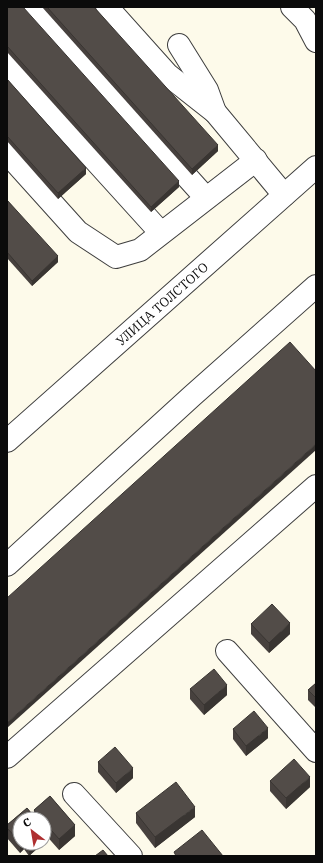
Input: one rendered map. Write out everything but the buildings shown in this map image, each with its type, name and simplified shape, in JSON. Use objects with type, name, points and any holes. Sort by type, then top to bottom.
[{"type":"street","points":[[34,7],[206,198]]},
{"type":"street","points":[[107,7],[168,75],[215,112],[284,195]]},
{"type":"street","points":[[304,12],[316,41]]},
{"type":"street","points":[[179,45],[207,90],[215,112]]},
{"type":"street","points":[[7,63],[161,233]]},
{"type":"street","points":[[7,153],[78,232],[116,257],[140,250],[256,160]]},
{"type":"street","name":"УЛИЦА ТОЛСТОГО","points":[[7,441],[316,167]]},
{"type":"street","points":[[7,565],[192,396],[316,286]]},
{"type":"street","points":[[7,757],[316,486]]},
{"type":"street","points":[[227,652],[316,751]]},
{"type":"street","points":[[74,794],[131,856]]}]
